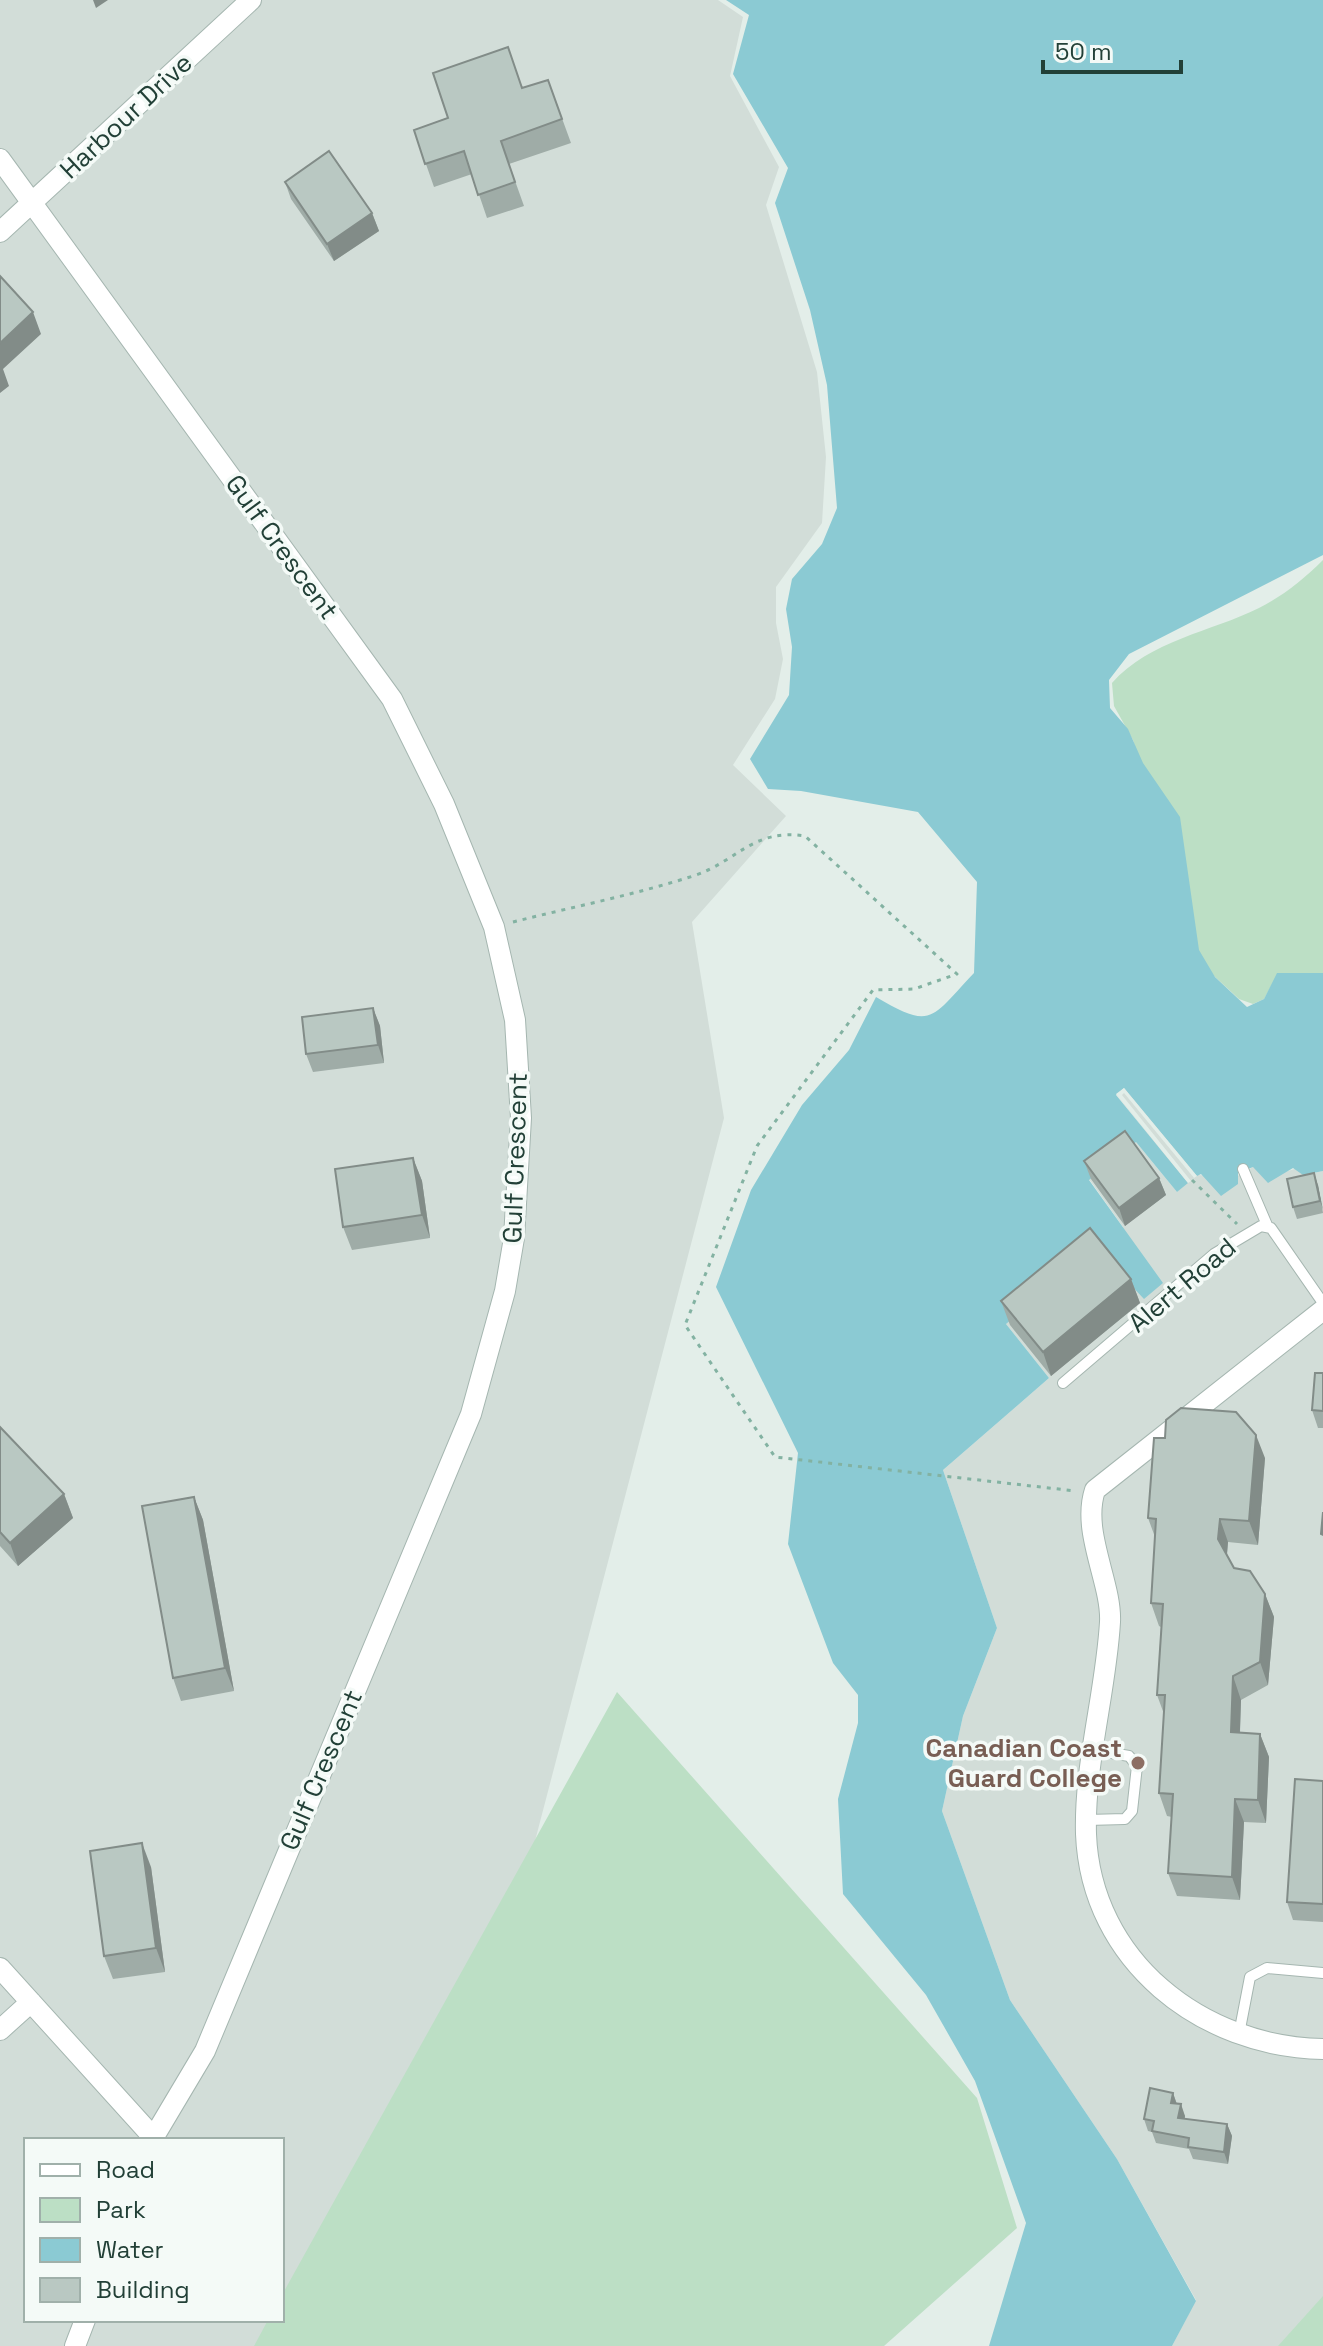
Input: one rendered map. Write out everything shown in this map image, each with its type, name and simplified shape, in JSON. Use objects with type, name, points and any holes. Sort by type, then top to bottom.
[{"type":"street","name":"Harbour Drive","points":[[0,232],[251,0]]},
{"type":"street","name":"Gulf Crescent","points":[[0,159],[392,699],[444,804],[494,927],[515,1020],[521,1118],[514,1238],[496,1333],[452,1465],[205,2051],[152,2138]]},
{"type":"street","points":[[1323,1310],[1095,1490],[1095,1540],[1110,1619],[1087,1820],[1088,1852],[1094,1884],[1121,1943],[1146,1977],[1176,2003],[1239,2035],[1276,2045],[1323,2049]]},
{"type":"street","points":[[0,1968],[152,2138]]},
{"type":"street","points":[[0,2030],[31,2002]]},
{"type":"street","points":[[75,2346],[84,2322]]},
{"type":"lane","points":[[1243,1169],[1267,1225]]},
{"type":"lane","name":"Alert Road","points":[[1063,1383],[1214,1254],[1246,1233],[1267,1225],[1323,1303]]},
{"type":"lane","points":[[1087,1820],[1125,1819],[1132,1811],[1137,1766],[1129,1756],[1094,1750]]},
{"type":"lane","points":[[1239,2035],[1250,1977],[1267,1968],[1323,1973]]},
{"type":"path","points":[[494,927],[695,875],[748,843],[783,833],[805,836],[957,974],[914,989],[873,990],[757,1146],[685,1325],[775,1457],[992,1482]]},
{"type":"path","points":[[1192,1180],[1246,1233]]},
{"type":"shaded area","points":[[0,0],[718,0],[743,17],[730,76],[779,167],[766,205],[817,372],[826,457],[822,523],[776,587],[776,623],[783,659],[775,699],[733,765],[786,816],[692,922],[724,1118],[403,2346],[0,2346]]},
{"type":"shaded area","name":"Canadian Coast Guard College","points":[[1124,1088],[1197,1175],[1236,1177],[1253,1167],[1281,1173],[1298,1168],[1303,1175],[1323,1171],[1323,2346],[1172,2346],[1196,2300],[1117,2159],[1010,2000],[942,1811],[963,1716],[997,1628],[943,1470],[1049,1378],[1006,1324],[1123,1227],[1089,1179],[1136,1142],[1177,1192],[1187,1183],[1116,1094]]},
{"type":"green space","points":[[1323,560],[1323,977],[1276,977],[1264,999],[1253,1004],[1239,999],[1200,963],[1133,740],[1114,706],[1112,683],[1127,668],[1163,647],[1268,603],[1293,587]]},
{"type":"green space","points":[[617,1692],[977,2098],[1017,2228],[884,2346],[254,2346],[267,2322],[284,2322],[284,2291]]},
{"type":"green space","points":[[1323,2296],[1323,2346],[1278,2346]]},
{"type":"water","points":[[726,0],[1323,0],[1323,555],[1129,654],[1109,680],[1110,708],[1128,729],[1143,763],[1180,817],[1199,950],[1215,977],[1247,1007],[1264,999],[1277,973],[1323,973],[1323,1171],[1303,1175],[1293,1168],[1268,1183],[1253,1167],[1238,1173],[1238,1184],[1221,1196],[1201,1174],[1197,1176],[1124,1088],[1116,1095],[1188,1183],[1177,1192],[1136,1142],[1089,1180],[1163,1283],[1144,1299],[1098,1250],[1006,1324],[1049,1378],[943,1470],[997,1628],[963,1716],[942,1811],[1010,2000],[1117,2159],[1196,2301],[1172,2346],[989,2346],[1026,2223],[975,2081],[926,1995],[843,1894],[838,1799],[858,1723],[858,1695],[833,1663],[788,1544],[798,1453],[716,1287],[751,1190],[802,1105],[849,1050],[876,997],[909,1014],[930,1015],[949,1001],[974,973],[977,882],[918,812],[801,791],[768,789],[750,759],[789,695],[792,647],[786,609],[792,579],[822,544],[837,508],[827,385],[810,310],[775,203],[788,168],[733,74],[749,15]]},
{"type":"pier","points":[[1124,1088],[1197,1176],[1194,1178],[1124,1093],[1122,1095],[1191,1181],[1188,1183],[1116,1094]]},
{"type":"building","points":[[508,47],[522,88],[548,80],[562,119],[501,141],[515,182],[478,195],[464,151],[425,164],[414,130],[448,118],[433,73]]},
{"type":"building","points":[[329,151],[372,213],[327,244],[285,182]]},
{"type":"building","points":[[0,276],[33,312],[0,343]]},
{"type":"building","points":[[373,1008],[378,1045],[306,1054],[302,1017]]},
{"type":"building","points":[[1125,1131],[1159,1178],[1119,1208],[1084,1161]]},
{"type":"building","points":[[413,1158],[422,1215],[343,1227],[335,1169]]},
{"type":"building","points":[[1314,1173],[1320,1201],[1293,1207],[1287,1179]]},
{"type":"building","points":[[1090,1228],[1131,1279],[1043,1352],[1001,1301]]},
{"type":"building","points":[[1315,1373],[1323,1373],[1323,1411],[1312,1410]]},
{"type":"building","points":[[1181,1408],[1236,1412],[1256,1435],[1249,1521],[1220,1519],[1218,1539],[1234,1568],[1250,1571],[1265,1594],[1260,1662],[1233,1676],[1231,1732],[1260,1734],[1258,1800],[1235,1799],[1232,1877],[1168,1873],[1173,1794],[1159,1793],[1165,1695],[1157,1695],[1163,1604],[1151,1603],[1156,1519],[1148,1518],[1154,1438],[1165,1438],[1166,1420]]},
{"type":"building","points":[[0,1427],[64,1494],[10,1543],[0,1532]]},
{"type":"building","points":[[194,1497],[225,1668],[173,1678],[142,1506]]},
{"type":"building","points":[[1295,1779],[1323,1781],[1323,1904],[1287,1902]]},
{"type":"building","points":[[142,1843],[156,1948],[104,1956],[90,1851]]},
{"type":"building","points":[[1150,2088],[1173,2093],[1171,2103],[1181,2104],[1178,2118],[1227,2124],[1224,2152],[1188,2147],[1189,2138],[1152,2131],[1154,2121],[1144,2119]]},
{"type":"place","name":"Canadian Coast Guard College","points":[[1138,1763]]}]
